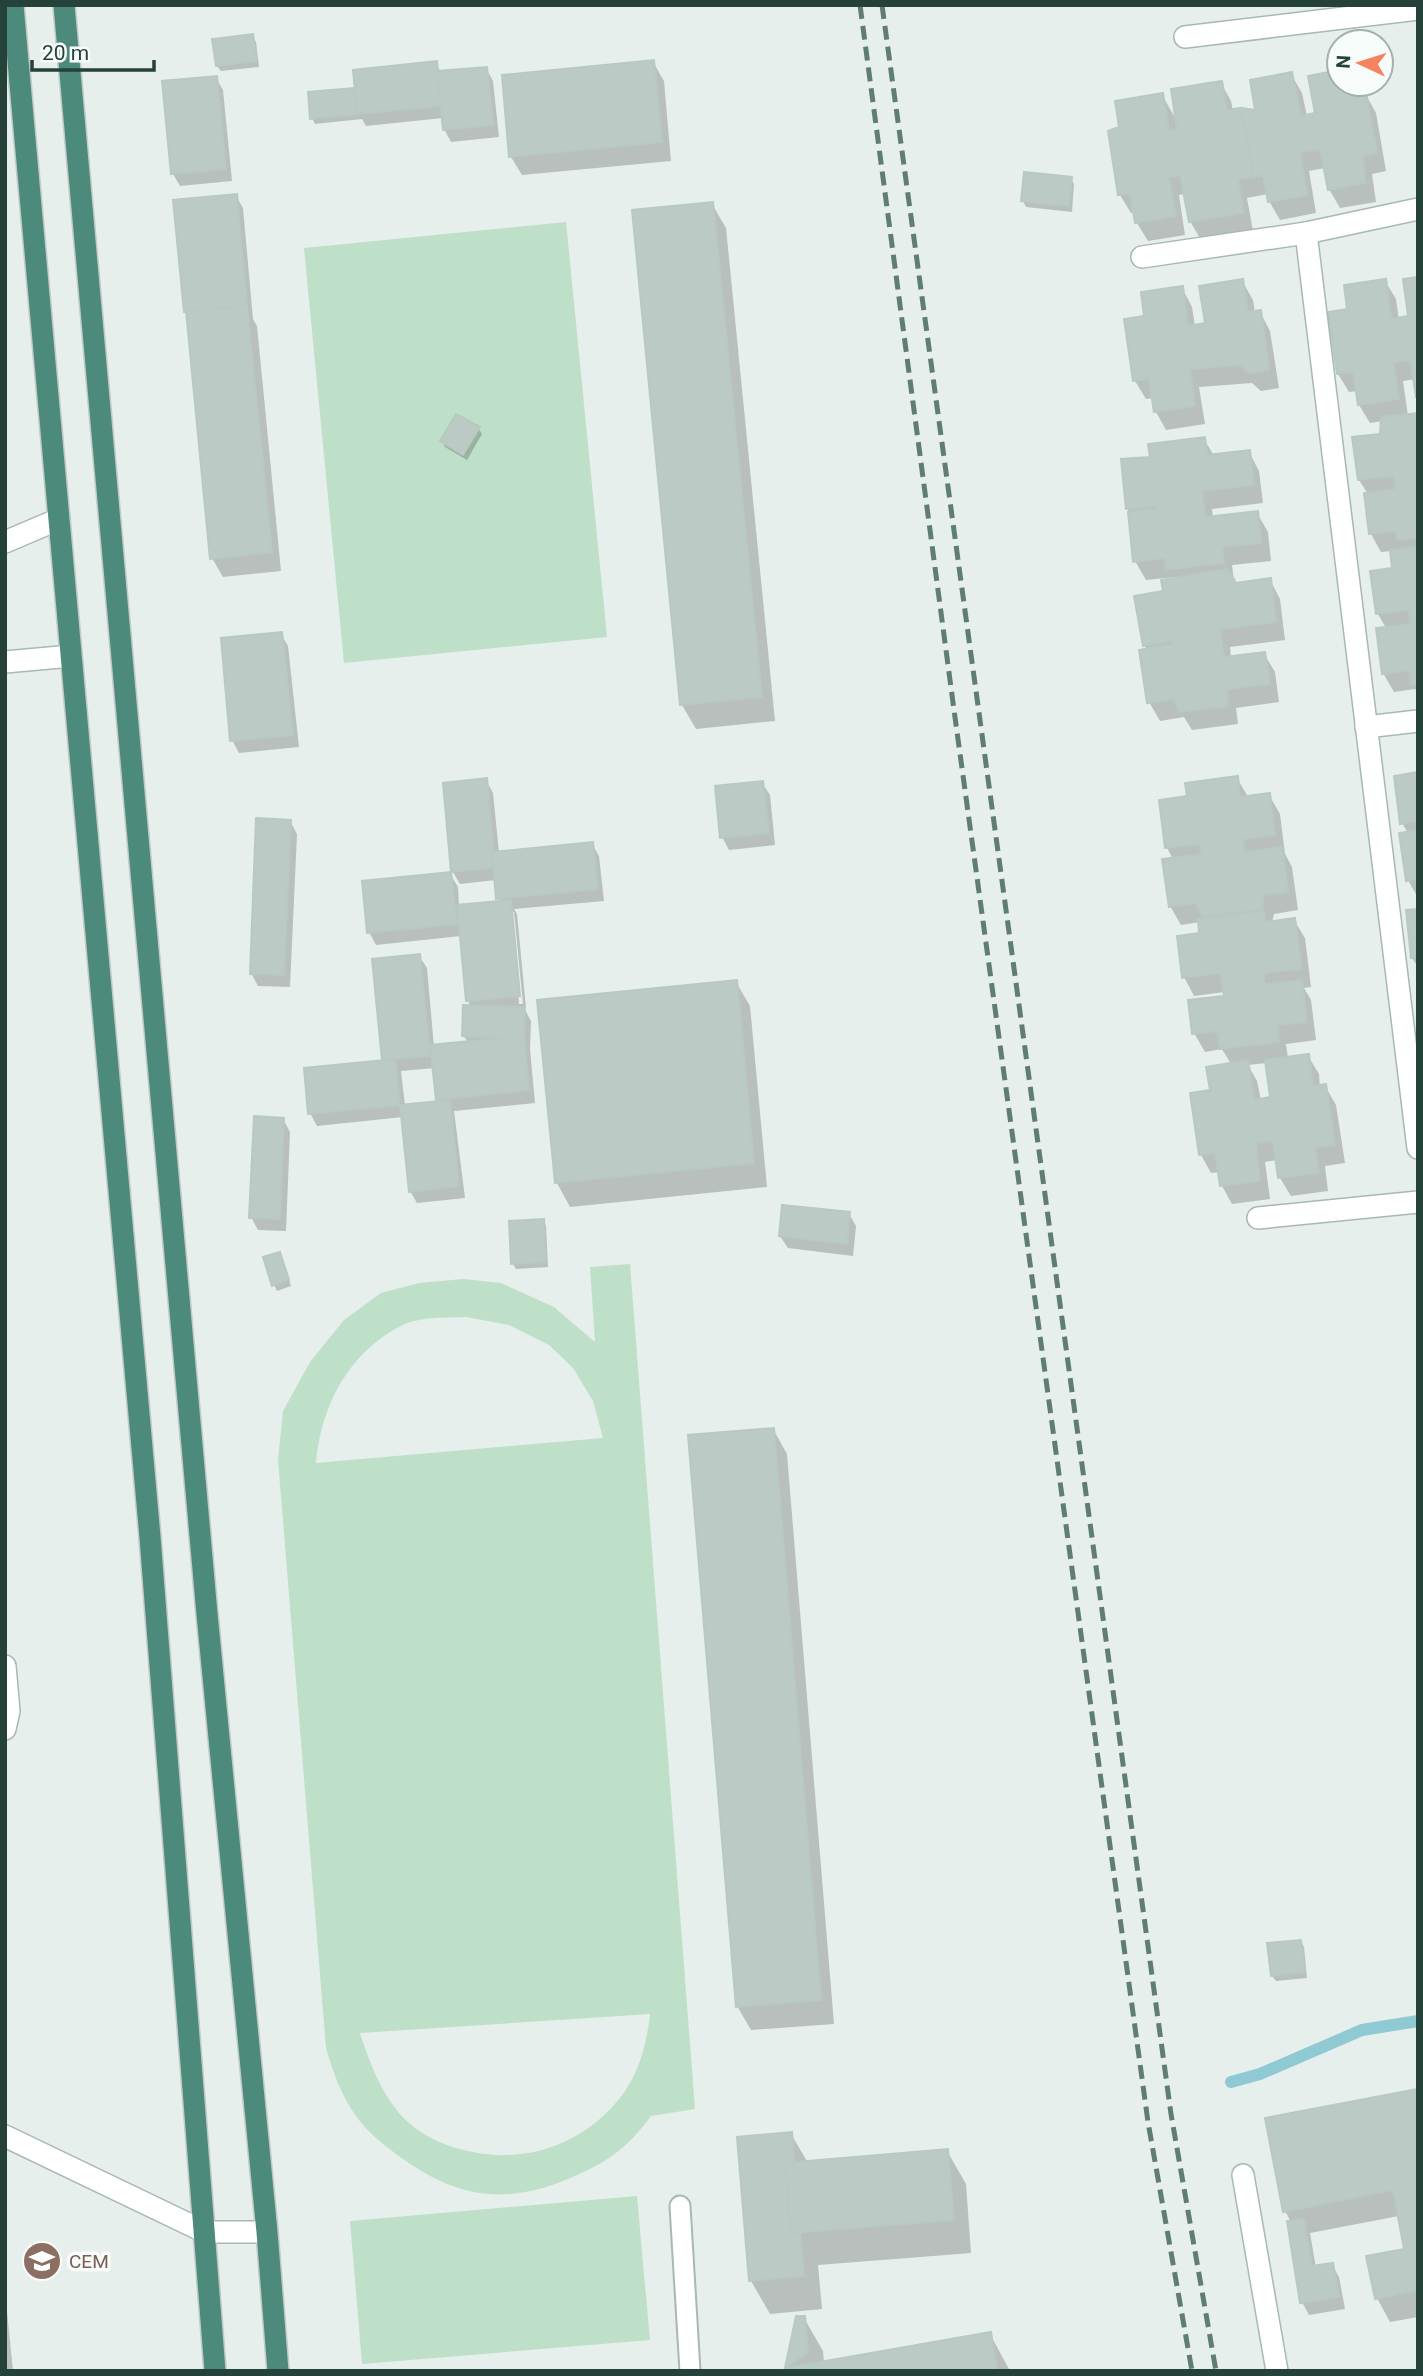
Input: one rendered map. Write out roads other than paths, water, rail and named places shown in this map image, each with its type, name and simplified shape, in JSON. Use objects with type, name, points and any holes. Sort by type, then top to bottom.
[{"type":"highway","points":[[13,5],[151,1551],[215,2371]]},
{"type":"highway","points":[[64,5],[202,1559],[278,2371]]},
{"type":"street","points":[[1185,37],[1418,9]]},
{"type":"street","points":[[1142,257],[1306,233],[1418,209]]},
{"type":"street","points":[[1306,233],[1418,1148]]},
{"type":"street","points":[[5,542],[59,519]]},
{"type":"street","points":[[5,662],[71,656]]},
{"type":"street","points":[[1366,727],[1418,721]]},
{"type":"street","points":[[1258,1218],[1418,1202]]},
{"type":"street","points":[[5,1666],[9,1711],[5,1729]]},
{"type":"street","points":[[5,2136],[205,2232],[267,2232]]},
{"type":"street","points":[[1243,2175],[1277,2371]]},
{"type":"lane","points":[[680,2206],[690,2371]]},
{"type":"waterway","points":[[1231,2082],[1260,2074],[1362,2030],[1418,2021]]},
{"type":"railway","points":[[860,5],[1148,2122],[1192,2371]]},
{"type":"railway","points":[[882,5],[1171,2114],[1216,2371]]},
{"type":"place","name":"CEM","points":[[42,2261]]}]
